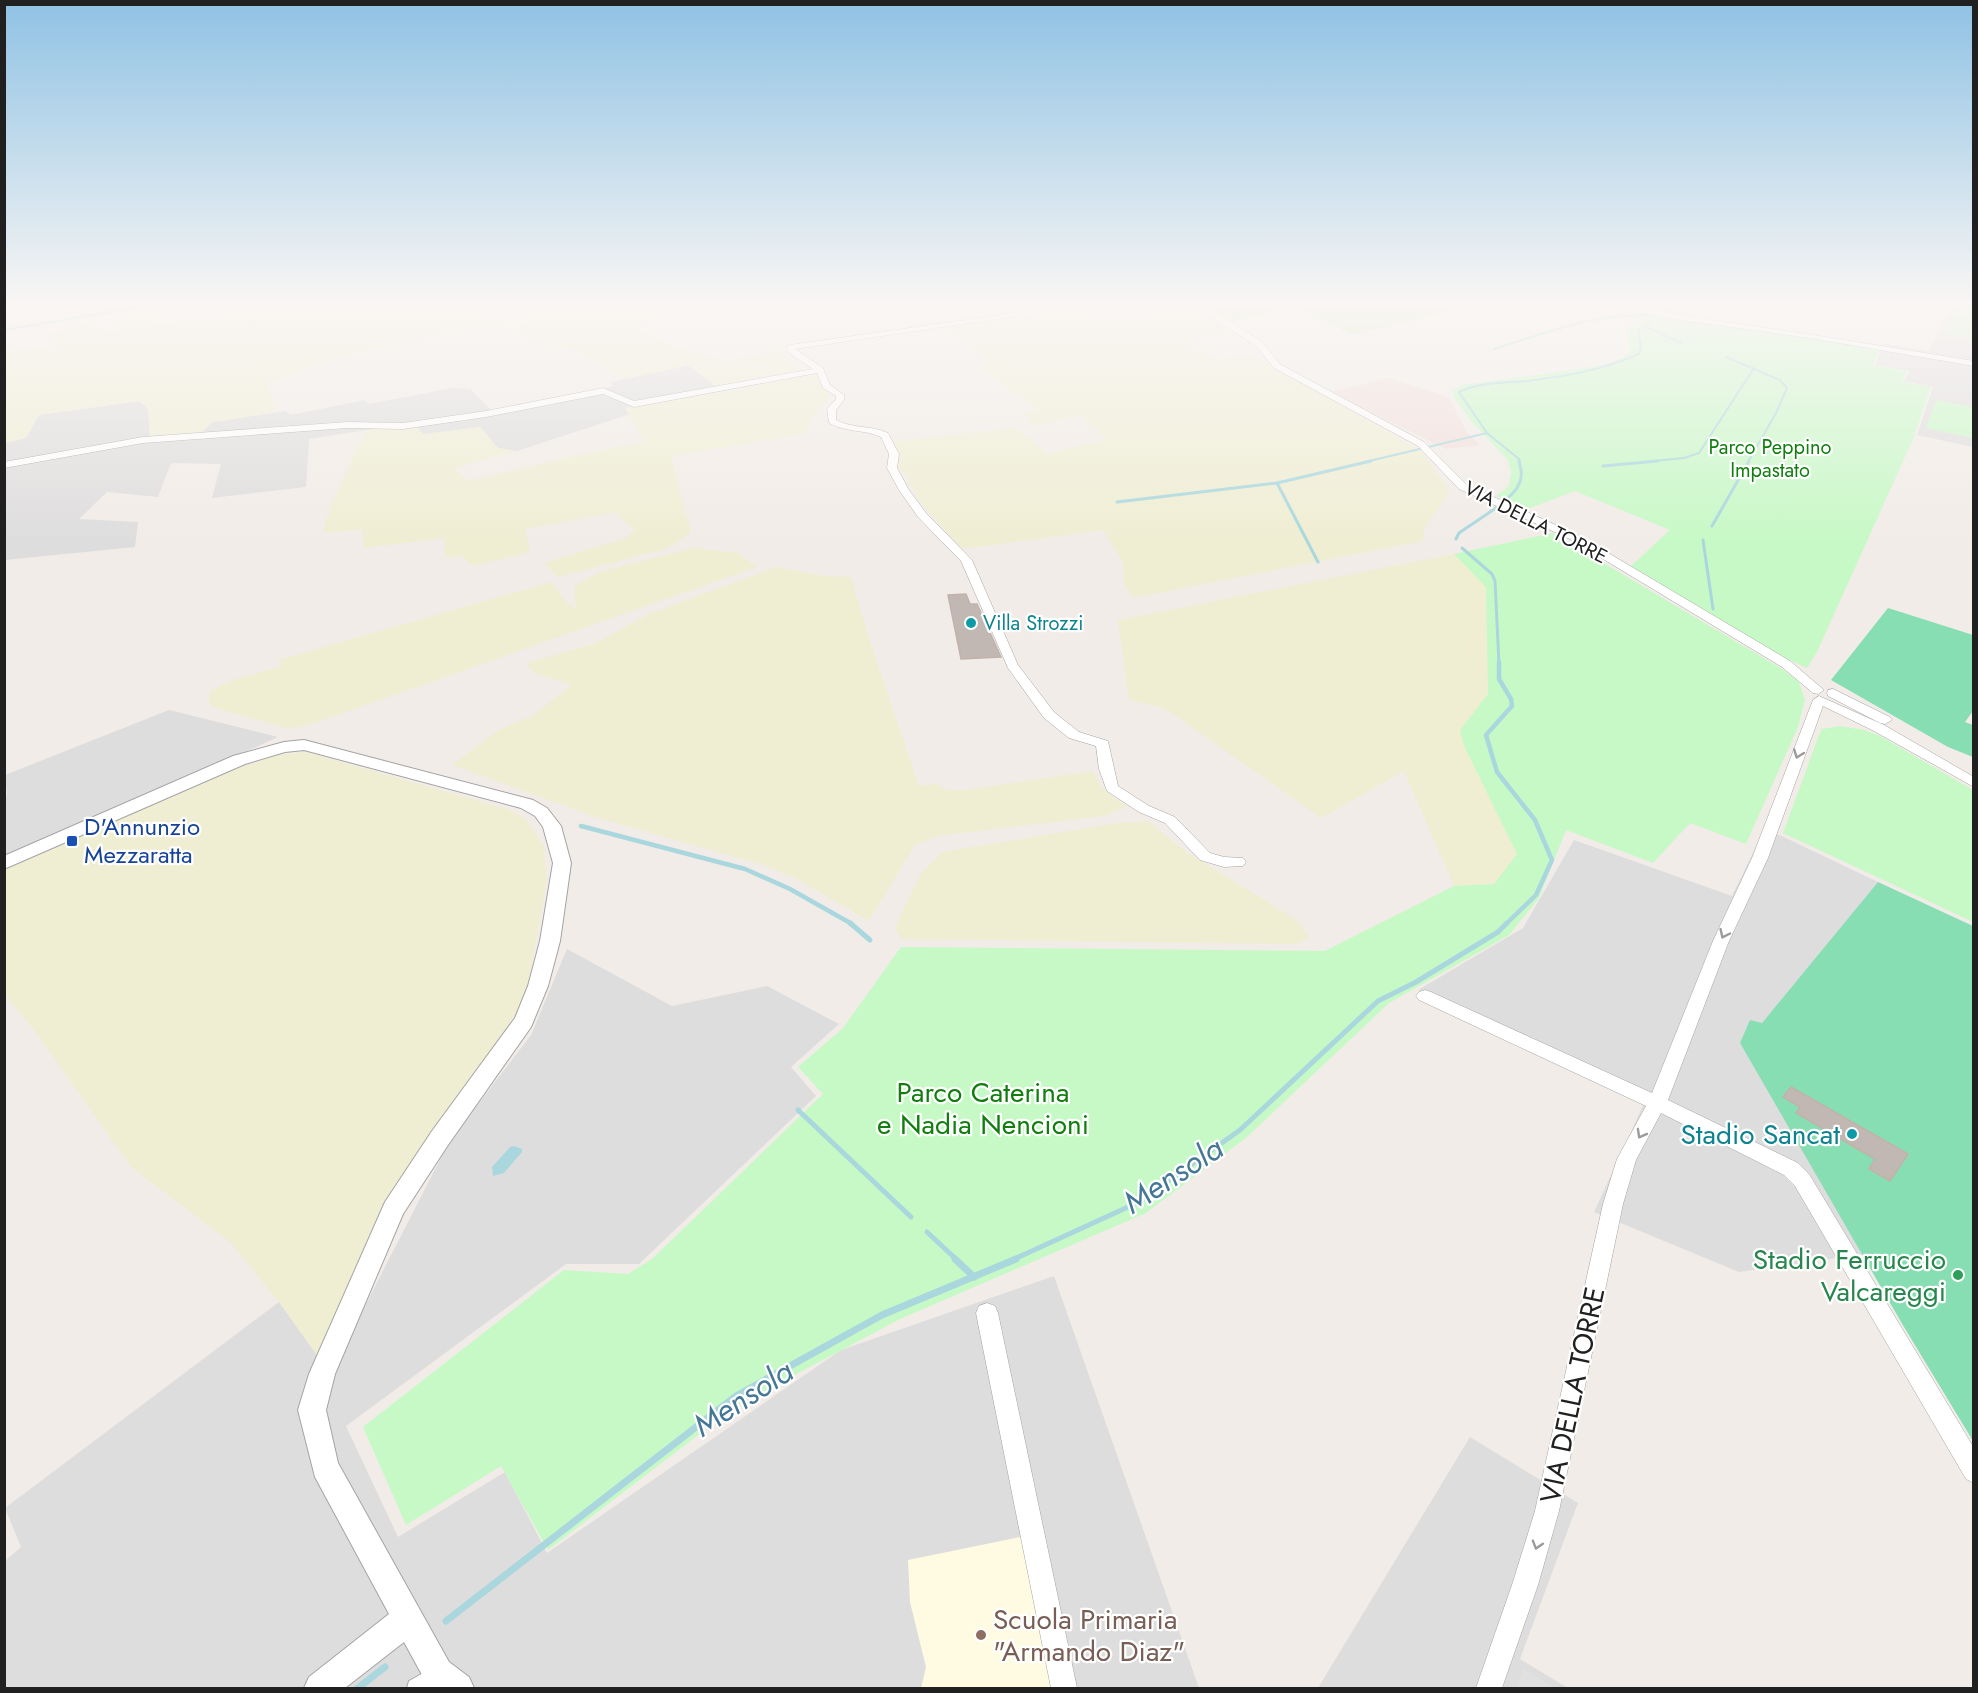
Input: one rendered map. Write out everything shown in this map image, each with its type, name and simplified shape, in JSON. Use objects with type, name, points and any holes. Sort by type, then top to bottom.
[{"type":"street","points":[[4,465],[143,440],[347,425],[403,426],[486,414],[603,391],[611,393],[622,402],[634,404],[743,384]]},
{"type":"street","points":[[825,384],[840,394],[840,400],[831,409],[832,421],[845,428],[876,431],[885,435],[894,454],[892,468],[899,482],[922,515],[966,560],[1012,665],[1049,715],[1074,735],[1102,744],[1112,788],[1144,809],[1168,818],[1198,853],[1212,861],[1225,864],[1238,862]]},
{"type":"street","name":"VIA DELLA TORRE","points":[[1310,384],[1421,444],[1457,483],[1574,537],[1786,664],[1824,696],[1761,858],[1721,942],[1657,1103],[1627,1159],[1613,1204],[1547,1511],[1525,1585],[1489,1689]]},
{"type":"street","points":[[1824,696],[1845,698],[1974,771]]},
{"type":"street","points":[[1824,696],[1974,783]]},
{"type":"street","points":[[4,863],[239,760],[295,745],[314,747],[510,798],[541,812],[552,826],[558,841],[562,863],[550,941],[538,986],[524,1021],[440,1138],[393,1209],[322,1374],[312,1410],[325,1467],[436,1678]]},
{"type":"street","points":[[1425,996],[1657,1103],[1778,1162],[1796,1174],[1974,1471]]},
{"type":"street","points":[[987,1313],[1064,1689]]},
{"type":"street","points":[[320,1689],[409,1624]]},
{"type":"shaded area","points":[[613,384],[713,384],[722,391],[625,408],[630,414],[517,451],[498,448],[480,427],[423,435],[415,426],[367,430],[309,439],[306,487],[212,498],[221,464],[171,463],[158,497],[107,492],[79,519],[138,522],[135,547],[5,560],[4,443],[26,438],[39,415],[140,401],[148,409],[150,436],[200,434],[212,422],[286,411],[290,415],[365,400],[368,404],[453,388],[470,389],[492,411],[613,386]]},
{"type":"shaded area","points":[[1363,384],[1407,384],[1449,397],[1467,433],[1480,445],[1446,449],[1330,392]]},
{"type":"shaded area","points":[[1919,384],[1973,384],[1973,447],[1917,435],[1933,387]]},
{"type":"shaded area","points":[[169,710],[278,737],[5,861],[4,797],[7,795],[5,775]]},
{"type":"shaded area","points":[[1765,828],[1878,882],[1762,1023],[1740,1043],[1864,1254],[1739,1272],[1594,1212],[1645,1101],[1418,990],[1523,928],[1574,840],[1732,896]]},
{"type":"shaded area","points":[[567,949],[672,1006],[767,986],[839,1024],[791,1067],[816,1096],[639,1264],[566,1264],[346,1426],[398,1537],[505,1472],[547,1553],[841,1350],[1054,1276],[1199,1688],[5,1688],[4,1562],[21,1547],[5,1508],[279,1302],[321,1360],[367,1302],[449,1142],[531,1035]]},
{"type":"shaded area","points":[[1470,1437],[1578,1503],[1520,1659],[1568,1688],[1318,1688]]},
{"type":"shaded area","name":"Scuola Primaria \"Armando Diaz\"","points":[[1025,1536],[1056,1688],[921,1688],[926,1667],[910,1602],[908,1560]]},
{"type":"shaded area","points":[[1523,1668],[1555,1688],[1517,1688]]},
{"type":"green space","points":[[5,384],[268,384],[276,412],[212,422],[200,434],[150,436],[148,409],[139,401],[39,415],[26,438],[5,443]]},
{"type":"green space","points":[[713,384],[732,384],[717,387]]},
{"type":"green space","points":[[765,384],[821,384],[831,396],[829,402],[818,408],[806,432],[799,435],[671,456],[691,531],[682,540],[665,549],[558,577],[544,563],[626,538],[635,530],[614,512],[525,529],[530,552],[473,566],[462,556],[445,558],[444,538],[363,548],[363,529],[323,533],[326,519],[357,447],[367,430],[415,426],[423,434],[480,427],[498,448],[517,451],[455,468],[467,481],[645,442],[625,408]]},
{"type":"green space","points":[[1002,384],[1304,384],[1421,451],[1448,488],[1447,497],[1425,527],[1423,541],[1133,598],[1124,583],[1123,562],[1103,530],[962,549],[924,507],[908,483],[908,477],[899,470],[889,442],[1016,428],[1047,453],[1108,440],[1080,416],[1032,425],[1024,414],[1038,410]]},
{"type":"green space","name":"Parco Peppino Impastato","points":[[1914,384],[1931,387],[1913,439],[1817,652],[1807,668],[1764,648],[1631,566],[1670,530],[1575,491],[1527,509],[1496,496],[1509,486],[1511,472],[1508,460],[1471,421],[1454,397],[1453,391],[1463,385]]},
{"type":"green space","points":[[1936,400],[1973,407],[1973,438],[1926,428]]},
{"type":"green space","name":"Parco Caterina e Nadia Nencioni","points":[[1553,533],[1782,669],[1799,682],[1805,700],[1798,727],[1746,844],[1690,823],[1653,863],[1566,830],[1539,898],[1509,935],[1389,1003],[1247,1137],[1146,1213],[900,1319],[736,1406],[548,1550],[501,1466],[406,1525],[363,1427],[564,1270],[628,1274],[652,1259],[823,1094],[798,1067],[843,1028],[901,947],[1325,951],[1454,886],[1494,884],[1517,854],[1464,746],[1460,730],[1488,694],[1486,587],[1454,554]]},
{"type":"green space","points":[[694,548],[737,553],[757,567],[312,724],[289,729],[215,708],[208,701],[211,690],[236,679],[282,666],[278,660],[551,582],[568,604],[578,610],[574,597],[575,585],[602,571]]},
{"type":"green space","points":[[1454,554],[1486,586],[1488,694],[1460,730],[1464,746],[1517,854],[1494,884],[1454,886],[1404,771],[1321,818],[1164,708],[1129,700],[1118,620]]},
{"type":"green space","points":[[776,567],[825,576],[851,577],[867,632],[919,786],[935,784],[949,790],[965,790],[1093,771],[1100,785],[1115,799],[1127,806],[1104,816],[938,836],[915,845],[869,921],[795,878],[763,865],[598,818],[452,765],[497,731],[533,715],[572,685],[534,673],[526,663],[594,644],[649,614]]},
{"type":"green space","points":[[1888,608],[1973,635],[1973,711],[1965,722],[1973,725],[1973,757],[1948,747],[1831,680]]},
{"type":"green space","points":[[1840,726],[1864,730],[1880,736],[1973,790],[1973,922],[1783,833],[1822,729]]},
{"type":"green space","points":[[306,752],[507,809],[526,819],[544,846],[547,880],[530,975],[519,1018],[389,1204],[321,1361],[279,1302],[230,1242],[131,1167],[34,1030],[5,995],[4,870],[236,769],[280,754]]},
{"type":"green space","points":[[1148,821],[1185,851],[1300,922],[1309,937],[1297,944],[901,939],[895,927],[921,873],[942,852],[1117,823]]},
{"type":"green space","points":[[1878,882],[1973,926],[1973,1441],[1904,1327],[1740,1043],[1750,1020],[1762,1023]]},
{"type":"water","points":[[510,1147],[522,1149],[522,1152],[504,1173],[493,1176],[492,1167]]},
{"type":"building","name":"Villa Strozzi","points":[[966,594],[970,604],[977,604],[1001,657],[961,659],[948,595]]},
{"type":"building","name":"Stadio Sancat","points":[[1791,1087],[1908,1154],[1890,1181],[1869,1169],[1875,1159],[1796,1113],[1800,1107],[1783,1097]]},
{"type":"waterway","name":"Mensola","points":[[1487,433],[1459,392],[1492,384]]},
{"type":"waterway","points":[[1643,462],[1684,458],[1699,453],[1744,384]]},
{"type":"waterway","points":[[1748,462],[1776,413],[1787,388],[1784,384]]},
{"type":"waterway","points":[[1365,462],[1487,433]]},
{"type":"waterway","name":"Mensola","points":[[1487,433],[1520,462]]},
{"type":"waterway","points":[[1277,483],[1371,461]]},
{"type":"waterway","name":"Mensola","points":[[1456,539],[1459,533],[1501,504],[1515,490],[1521,478],[1519,461]]},
{"type":"waterway","points":[[1603,466],[1658,461]]},
{"type":"waterway","points":[[1712,526],[1749,461]]},
{"type":"waterway","points":[[1117,502],[1277,483]]},
{"type":"waterway","points":[[1277,483],[1318,562]]},
{"type":"waterway","points":[[1703,540],[1713,609]]},
{"type":"waterway","name":"Mensola","points":[[1462,548],[1492,574],[1495,581],[1499,664]]},
{"type":"waterway","name":"Mensola","points":[[1499,664],[1499,679],[1511,699],[1512,706],[1486,735],[1497,772],[1535,820],[1552,860],[1536,895],[1506,924]]},
{"type":"waterway","points":[[581,826],[745,869],[790,889],[852,924]]},
{"type":"waterway","points":[[850,923],[870,940]]},
{"type":"waterway","name":"Mensola","points":[[1012,1260],[1139,1202],[1240,1130],[1378,1001],[1416,982],[1498,932],[1506,924]]},
{"type":"waterway","points":[[798,1110],[911,1217]]},
{"type":"waterway","points":[[927,1232],[957,1260]]},
{"type":"waterway","points":[[955,1259],[974,1277]]},
{"type":"waterway","name":"Mensola","points":[[974,1277],[1016,1259]]},
{"type":"waterway","name":"Mensola","points":[[446,1621],[736,1396],[882,1315],[974,1277]]},
{"type":"waterway","name":"Mensola","points":[[358,1688],[385,1667]]},
{"type":"place","name":"Villa Strozzi","points":[[971,623]]},
{"type":"place","name":"D'Annunzio Mezzaratta","points":[[72,841]]},
{"type":"place","name":"Stadio Sancat","points":[[1852,1134]]},
{"type":"place","name":"Stadio Ferruccio Valcareggi","points":[[1958,1275]]},
{"type":"place","name":"Scuola Primaria \"Armando Diaz\"","points":[[981,1635]]}]
